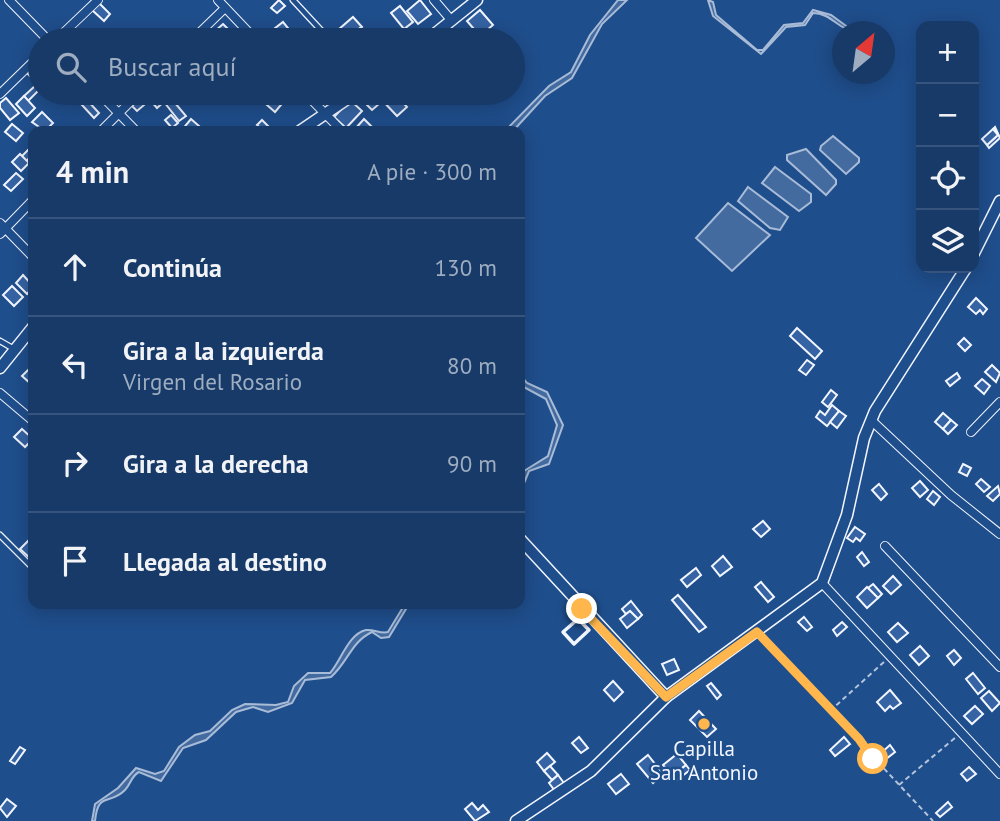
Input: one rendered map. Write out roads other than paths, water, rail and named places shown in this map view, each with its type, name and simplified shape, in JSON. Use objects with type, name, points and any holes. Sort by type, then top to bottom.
[{"type":"street","points":[[9,0],[36,28]]},
{"type":"street","points":[[69,28],[99,0]]},
{"type":"street","points":[[218,0],[244,28]]},
{"type":"street","points":[[434,0],[452,21]]},
{"type":"street","points":[[443,28],[477,0]]},
{"type":"street","points":[[204,28],[225,8]]},
{"type":"street","points":[[0,94],[28,67]]},
{"type":"street","points":[[110,105],[131,126]]},
{"type":"street","points":[[106,126],[126,105]]},
{"type":"street","points":[[317,105],[337,126]]},
{"type":"street","points":[[308,126],[339,105]]},
{"type":"street","points":[[979,243],[1000,201]]},
{"type":"street","points":[[28,206],[2,229],[28,252]]},
{"type":"street","points":[[516,821],[591,771],[666,697],[822,583],[847,515],[864,438],[871,420],[963,273]]},
{"type":"street","points":[[0,368],[28,333]]},
{"type":"street","points":[[0,393],[28,417]]},
{"type":"street","points":[[971,432],[1000,402]]},
{"type":"street","points":[[871,420],[951,495],[1000,534]]},
{"type":"street","points":[[525,544],[666,697]]},
{"type":"street","points":[[885,546],[1000,667]]},
{"type":"street","points":[[822,583],[1000,774]]},
{"type":"lane","points":[[293,0],[319,28]]},
{"type":"lane","points":[[0,341],[14,350]]},
{"type":"lane","points":[[0,535],[28,563]]},
{"type":"water","points":[[618,0],[627,0],[602,24],[572,78],[545,96],[518,126],[510,126],[549,86],[571,72],[590,35]]},
{"type":"water","points":[[708,0],[713,2],[716,15],[757,50],[763,50],[784,25],[803,23],[813,10],[831,15],[839,21],[813,13],[805,25],[786,27],[761,54],[713,16]]},
{"type":"water","points":[[833,136],[859,158],[859,162],[846,174],[820,150]]},
{"type":"water","points":[[806,149],[836,180],[836,184],[826,195],[787,160],[787,155]]},
{"type":"water","points":[[775,167],[811,194],[811,202],[799,211],[762,183]]},
{"type":"water","points":[[748,187],[788,217],[780,230],[770,228],[738,201]]},
{"type":"water","points":[[728,203],[770,235],[732,271],[696,238]]},
{"type":"water","points":[[525,381],[547,392],[563,425],[549,464],[529,471],[525,481],[525,470],[548,456],[557,425],[546,399],[525,388]]},
{"type":"water","points":[[402,609],[406,609],[389,637],[381,638],[372,632],[365,636],[331,677],[305,680],[292,703],[268,712],[253,707],[236,712],[206,740],[183,748],[161,781],[139,772],[119,795],[102,802],[96,812],[95,821],[92,821],[95,804],[118,788],[136,768],[155,774],[164,771],[179,747],[195,735],[210,731],[232,710],[245,704],[276,705],[288,702],[294,686],[308,673],[330,673],[354,637],[366,630],[388,632]]},
{"type":"place","name":"Capilla San Antonio","points":[[704,724]]}]
